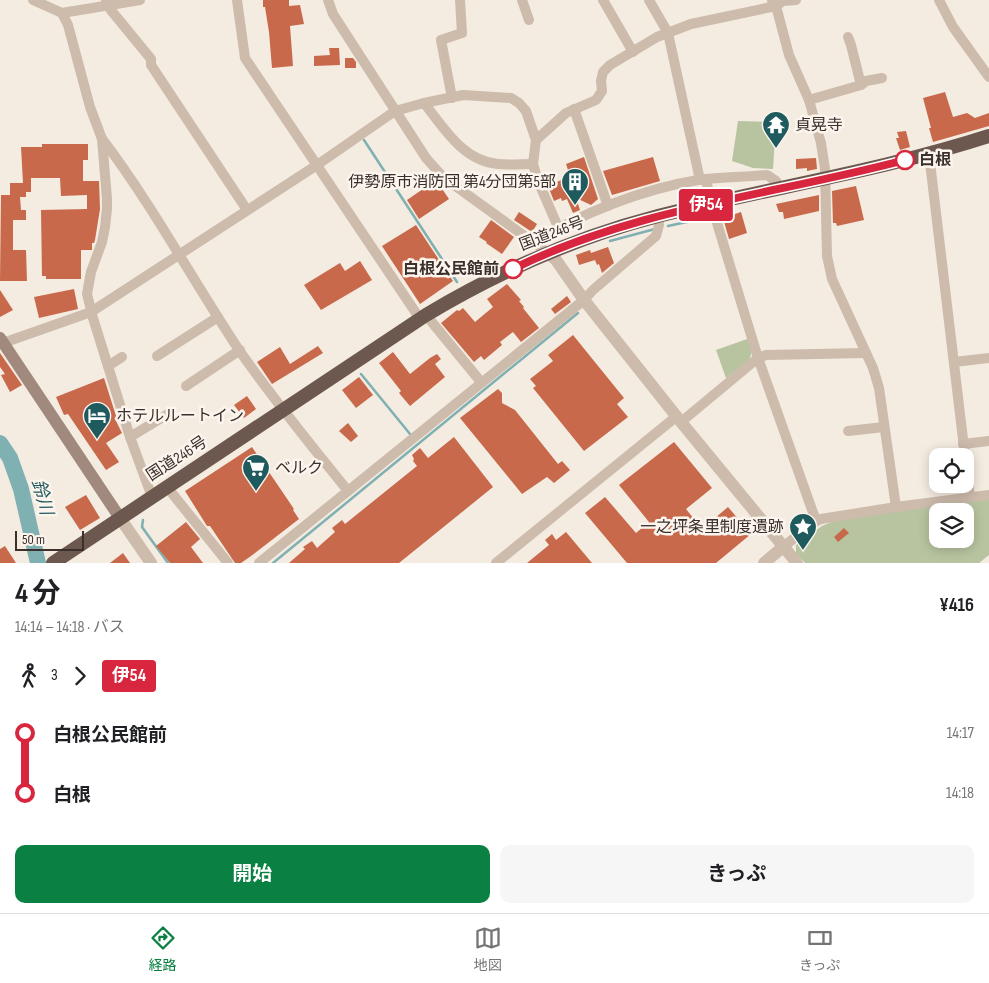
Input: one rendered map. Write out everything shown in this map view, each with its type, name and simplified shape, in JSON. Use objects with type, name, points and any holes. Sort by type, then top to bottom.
[{"type":"highway","name":"国道246号","points":[[53,563],[423,317],[452,299],[548,253],[658,216],[929,154],[989,136]]},
{"type":"main road","points":[[1,342],[120,518]]},
{"type":"street","points":[[33,0],[62,13],[107,2],[140,0]]},
{"type":"street","points":[[237,0],[244,58],[423,317],[481,382]]},
{"type":"street","points":[[328,0],[333,14],[426,158],[443,177],[556,260],[584,300],[797,563]]},
{"type":"street","points":[[522,0],[530,20]]},
{"type":"street","points":[[603,0],[633,52]]},
{"type":"street","points":[[649,0],[668,33],[703,180],[709,194]]},
{"type":"street","points":[[536,140],[566,113],[596,100],[602,91],[601,81],[603,72],[610,65],[657,37],[691,24],[774,3],[796,0]]},
{"type":"street","points":[[938,0],[953,28],[989,77]]},
{"type":"street","points":[[452,98],[441,40],[462,33],[462,1]]},
{"type":"street","points":[[107,2],[151,60],[151,65],[247,210]]},
{"type":"street","points":[[774,3],[789,56],[808,100],[821,143],[825,179],[827,256],[832,279],[873,368],[879,388],[896,507]]},
{"type":"street","points":[[62,13],[68,25],[90,108],[102,139],[282,411],[348,492]]},
{"type":"street","points":[[848,37],[860,85]]},
{"type":"street","points":[[808,100],[860,85],[866,81],[882,78]]},
{"type":"street","points":[[1,342],[91,312],[317,165],[395,111],[424,103],[463,95],[511,98],[520,103],[526,110],[536,140],[533,164],[538,181],[558,227]]},
{"type":"street","points":[[424,103],[457,144],[474,157],[496,164],[533,164]]},
{"type":"street","points":[[574,109],[608,206]]},
{"type":"street","points":[[102,139],[108,209],[102,242],[91,272],[87,294],[130,437],[152,497]]},
{"type":"street","points":[[929,154],[964,448]]},
{"type":"street","points":[[534,242],[558,227],[608,206],[645,193],[703,180],[767,175],[776,181],[781,189]]},
{"type":"street","points":[[714,213],[758,358],[816,521]]},
{"type":"street","points":[[259,563],[584,300],[656,236],[659,225],[658,216]]},
{"type":"street","points":[[157,356],[218,317]]},
{"type":"street","points":[[186,386],[240,350]]},
{"type":"street","points":[[496,563],[758,358],[766,355],[866,352]]},
{"type":"street","points":[[108,366],[122,357]]},
{"type":"street","points":[[954,362],[989,358]]},
{"type":"street","points":[[130,437],[168,414]]},
{"type":"street","points":[[848,431],[884,427]]},
{"type":"street","points":[[963,444],[989,441]]},
{"type":"street","points":[[167,487],[228,563]]},
{"type":"street","points":[[969,493],[970,497]]},
{"type":"street","points":[[764,563],[821,518],[989,495]]},
{"type":"street","points":[[120,518],[151,563]]},
{"type":"green space","points":[[738,121],[776,122],[773,169],[753,168],[732,161]]},
{"type":"green space","points":[[750,338],[750,358],[743,366],[726,378],[716,350]]},
{"type":"green space","points":[[989,497],[989,555],[979,563],[805,563],[796,553],[796,545],[822,526],[839,519],[929,506],[929,548],[974,548],[974,503],[948,503]]},
{"type":"building","points":[[263,0],[289,0],[289,6],[300,5],[304,24],[290,26],[293,66],[272,68],[269,32]]},
{"type":"building","points":[[329,48],[339,48],[340,65],[314,66],[314,56],[330,55]]},
{"type":"building","points":[[345,58],[353,58],[356,62],[356,68],[345,68]]},
{"type":"building","points":[[945,92],[953,117],[967,113],[975,118],[989,113],[989,126],[933,142],[923,98]]},
{"type":"building","points":[[906,131],[910,147],[900,150],[896,138],[899,138],[897,132]]},
{"type":"building","points":[[42,144],[88,144],[88,160],[83,160],[83,181],[99,181],[100,209],[92,250],[81,250],[81,279],[46,279],[46,276],[42,276],[41,210],[87,209],[87,195],[61,196],[60,178],[31,178],[31,192],[26,192],[26,197],[20,197],[21,210],[26,210],[26,220],[13,220],[13,250],[26,250],[27,281],[0,281],[1,195],[10,195],[10,183],[23,183],[21,147],[42,147]]},
{"type":"building","points":[[584,157],[598,199],[591,205],[576,198],[580,210],[573,213],[567,199],[562,201],[561,198],[554,201],[548,186],[570,176],[566,164]]},
{"type":"building","points":[[653,157],[660,181],[612,195],[603,171]]},
{"type":"building","points":[[816,158],[817,169],[807,171],[807,168],[796,169],[796,159]]},
{"type":"building","points":[[436,180],[449,199],[419,219],[407,200]]},
{"type":"building","points":[[856,186],[864,220],[837,226],[836,223],[833,223],[832,191]]},
{"type":"building","points":[[819,195],[819,211],[784,219],[783,212],[779,212],[776,204]]},
{"type":"building","points":[[519,212],[537,224],[532,232],[514,220]]},
{"type":"building","points":[[741,212],[747,233],[729,239],[723,218]]},
{"type":"building","points":[[491,220],[514,237],[502,254],[479,237]]},
{"type":"building","points":[[416,225],[453,281],[420,304],[382,246]]},
{"type":"building","points":[[608,247],[614,263],[602,273],[599,264],[597,265],[595,260],[579,265],[576,255],[590,250],[591,253]]},
{"type":"building","points":[[360,261],[372,280],[321,310],[304,285],[340,263],[345,271]]},
{"type":"building","points":[[507,284],[521,300],[519,301],[523,308],[539,328],[521,342],[513,332],[500,342],[502,345],[484,360],[481,356],[474,362],[441,323],[457,310],[459,311],[463,308],[475,322],[493,307],[487,299]]},
{"type":"building","points":[[74,289],[78,309],[39,318],[34,297]]},
{"type":"building","points":[[0,290],[13,310],[0,317]]},
{"type":"building","points":[[567,296],[571,302],[555,314],[551,309]]},
{"type":"building","points":[[573,335],[624,398],[617,404],[628,417],[584,451],[533,388],[536,386],[530,379],[553,361],[548,355]]},
{"type":"building","points":[[318,346],[323,353],[272,384],[257,362],[280,347],[290,364]]},
{"type":"building","points":[[393,352],[410,374],[437,354],[441,359],[435,364],[445,377],[410,406],[379,363]]},
{"type":"building","points":[[0,353],[22,385],[10,392],[1,375],[5,374],[0,367]]},
{"type":"building","points":[[359,377],[373,395],[356,408],[342,390]]},
{"type":"building","points":[[104,378],[117,419],[115,419],[122,433],[106,443],[119,462],[106,470],[68,414],[64,415],[56,397]]},
{"type":"building","points":[[498,389],[502,393],[502,403],[515,410],[558,464],[562,461],[570,470],[554,483],[547,477],[522,494],[460,418]]},
{"type":"building","points":[[247,396],[256,409],[244,418],[234,405]]},
{"type":"building","points":[[348,423],[358,436],[351,442],[339,431]]},
{"type":"building","points":[[454,437],[493,487],[399,563],[289,563],[305,549],[303,547],[312,541],[317,548],[335,532],[332,528],[342,520],[345,524],[417,466],[413,461],[412,455],[420,448],[428,458]]},
{"type":"building","points":[[674,442],[712,488],[686,509],[702,529],[728,507],[751,534],[716,563],[627,563],[585,513],[605,497],[636,533],[649,522],[619,485]]},
{"type":"building","name":"ベルク","points":[[252,447],[299,519],[241,563],[235,563],[210,526],[207,526],[185,491]]},
{"type":"building","points":[[86,495],[100,518],[80,530],[65,507]]},
{"type":"building","points":[[186,522],[200,539],[191,547],[203,563],[170,563],[156,546]]},
{"type":"building","points":[[844,528],[849,533],[838,542],[834,537]]},
{"type":"building","points":[[566,532],[592,563],[527,563],[549,545],[545,540],[552,534],[556,540]]},
{"type":"building","points":[[5,546],[16,563],[0,563],[0,549]]},
{"type":"building","points":[[123,553],[130,563],[110,563]]},
{"type":"waterway","points":[[364,140],[457,282]]},
{"type":"waterway","points":[[668,226],[696,220]]},
{"type":"waterway","points":[[610,241],[655,229]]},
{"type":"waterway","points":[[273,563],[578,313]]},
{"type":"waterway","points":[[361,374],[410,434]]},
{"type":"waterway","name":"鈴川","points":[[0,443],[10,458],[21,489],[38,563]]},
{"type":"waterway","points":[[143,520],[142,527],[168,563]]},
{"type":"bus line","name":"伊54","points":[[513,269],[578,242],[658,216],[905,160]]},
{"type":"place","name":"貞晃寺","points":[[776,149]]},
{"type":"place","name":"白根","points":[[905,160]]},
{"type":"place","name":"伊勢原市消防団 第4分団第5部","points":[[575,206]]},
{"type":"place","name":"白根公民館前","points":[[513,269]]},
{"type":"place","name":"ホテルルートイン","points":[[97,440]]},
{"type":"place","name":"ベルク","points":[[256,492]]},
{"type":"place","name":"一之坪条里制度遺跡","points":[[803,551]]}]
